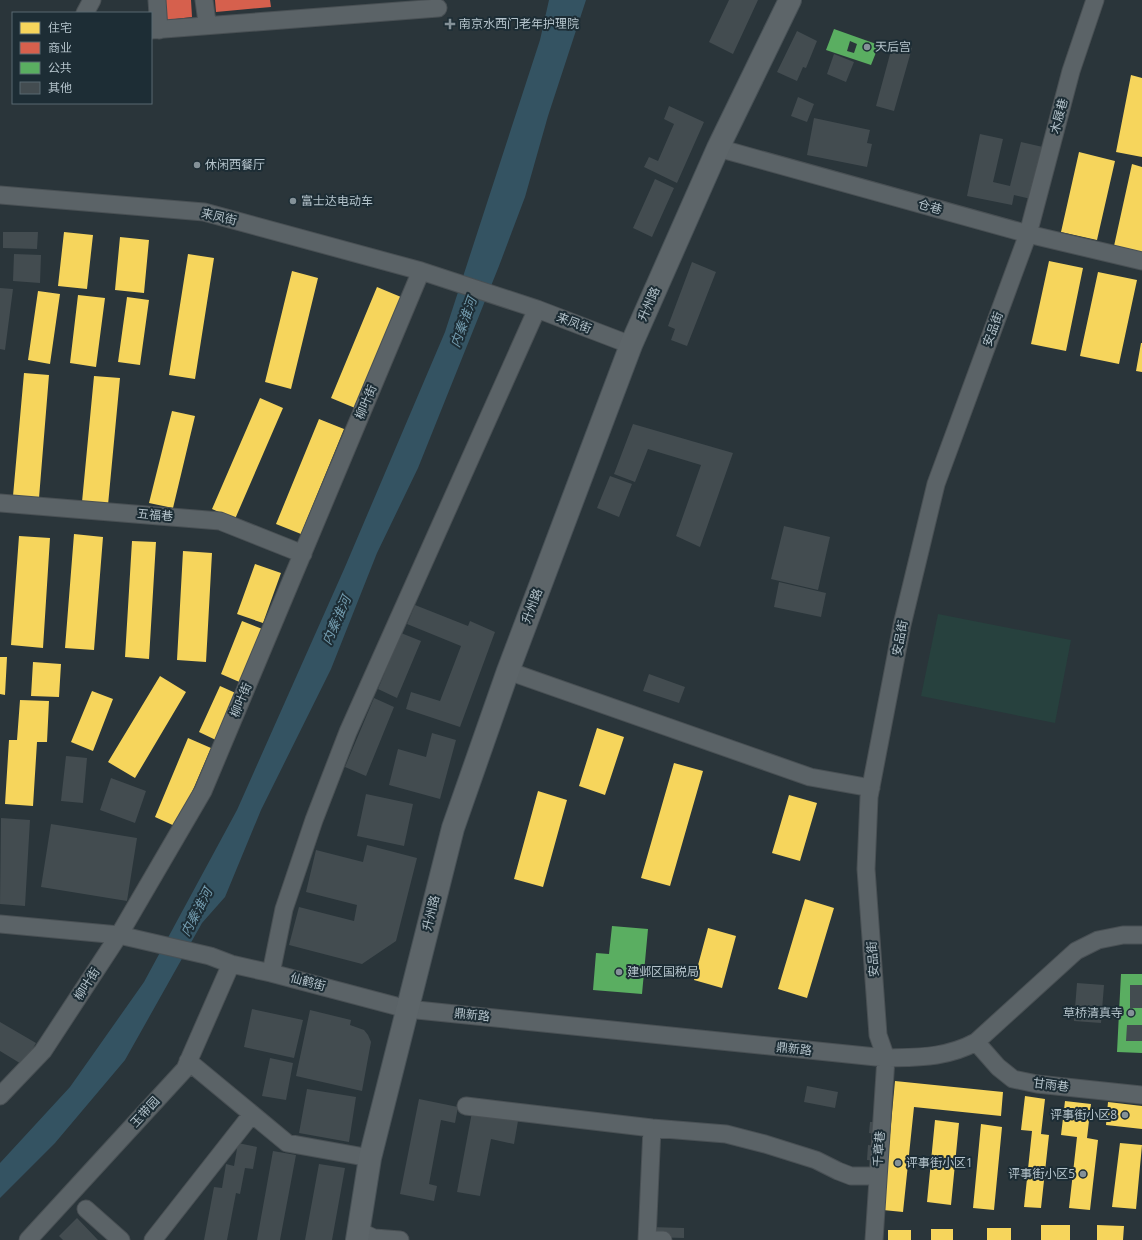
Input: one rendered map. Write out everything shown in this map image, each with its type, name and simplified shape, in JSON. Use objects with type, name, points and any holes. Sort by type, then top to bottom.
[{"type":"main road","name":"升州路","points":[[358,1235],[370,1158],[453,828],[508,671],[631,345],[718,148],[790,0]]},
{"type":"street","points":[[86,12],[92,0]]},
{"type":"street","points":[[157,0],[155,30],[438,8]]},
{"type":"street","points":[[204,0],[207,22]]},
{"type":"street","name":"木屐巷","points":[[1028,234],[1071,71],[1095,0]]},
{"type":"street","name":"仓巷","points":[[718,148],[1028,234],[1142,260]]},
{"type":"street","name":"来凤街","points":[[0,195],[204,212],[427,272],[537,309],[631,345]]},
{"type":"street","name":"安品街","points":[[886,1058],[878,1035],[866,869],[871,788],[902,625],[936,484],[1028,234]]},
{"type":"street","name":"柳叶街","points":[[0,1096],[43,1051],[120,935],[203,791],[303,554],[427,272]]},
{"type":"street","points":[[272,972],[284,909],[314,820],[348,732],[537,309]]},
{"type":"street","name":"五福巷","points":[[0,503],[220,521],[303,554]]},
{"type":"street","points":[[508,671],[810,777],[871,788]]},
{"type":"street","points":[[0,924],[120,935]]},
{"type":"street","name":"仙鹤街","points":[[120,935],[210,956],[231,964],[272,972],[407,1009]]},
{"type":"street","name":"鼎新路","points":[[407,1009],[886,1058],[933,1057],[959,1050],[976,1042],[1076,951],[1098,940],[1123,935],[1142,935]]},
{"type":"street","name":"玉带园","points":[[28,1240],[185,1069],[231,964]]},
{"type":"street","name":"甘雨巷","points":[[976,1042],[998,1067],[1014,1079],[1037,1084],[1142,1095]]},
{"type":"street","name":"千章巷","points":[[874,1240],[876,1176],[886,1058]]},
{"type":"street","points":[[188,1061],[288,1143],[370,1158]]},
{"type":"street","points":[[466,1106],[652,1128],[726,1134],[802,1156],[851,1176],[876,1176]]},
{"type":"street","points":[[153,1240],[252,1114]]},
{"type":"street","points":[[652,1128],[648,1240],[663,1240]]},
{"type":"street","points":[[86,1210],[121,1240]]},
{"type":"street","points":[[358,1235],[400,1240]]},
{"type":"green space","points":[[938,614],[1071,640],[1055,723],[921,696]]},
{"type":"water","name":"内秦淮河","points":[[549,0],[586,0],[548,116],[525,197],[418,468],[377,553],[331,669],[261,810],[225,897],[202,923],[125,1060],[55,1143],[0,1198],[0,1163],[70,1087],[144,982],[237,810],[345,567],[445,332],[540,40]]},
{"type":"building: 住宅","points":[[1131,75],[1142,78],[1142,157],[1116,152]]},
{"type":"building: 住宅","points":[[1079,152],[1115,161],[1097,240],[1061,232]]},
{"type":"building: 住宅","points":[[1132,164],[1142,167],[1142,252],[1114,246]]},
{"type":"building: 住宅","points":[[64,232],[93,235],[87,289],[58,286]]},
{"type":"building: 住宅","points":[[120,237],[149,240],[144,293],[115,290]]},
{"type":"building: 住宅","points":[[188,254],[214,258],[195,379],[169,375]]},
{"type":"building: 住宅","points":[[1049,261],[1083,268],[1066,351],[1031,344]]},
{"type":"building: 住宅","points":[[292,271],[318,278],[291,389],[265,382]]},
{"type":"building: 住宅","points":[[1098,272],[1137,280],[1119,364],[1080,356]]},
{"type":"building: 住宅","points":[[377,287],[401,297],[355,408],[331,398]]},
{"type":"building: 住宅","points":[[38,291],[60,294],[50,364],[28,360]]},
{"type":"building: 住宅","points":[[78,295],[105,298],[96,367],[70,363]]},
{"type":"building: 住宅","points":[[127,297],[149,300],[140,365],[118,362]]},
{"type":"building: 住宅","points":[[1142,343],[1142,372],[1136,371]]},
{"type":"building: 住宅","points":[[24,373],[49,375],[39,498],[13,496]]},
{"type":"building: 住宅","points":[[94,376],[120,378],[108,505],[82,502]]},
{"type":"building: 住宅","points":[[260,398],[283,408],[235,519],[212,509]]},
{"type":"building: 住宅","points":[[172,411],[195,416],[173,508],[149,503]]},
{"type":"building: 住宅","points":[[319,419],[344,429],[301,534],[276,524]]},
{"type":"building: 住宅","points":[[74,534],[103,537],[94,650],[65,648]]},
{"type":"building: 住宅","points":[[19,536],[50,538],[43,648],[11,645]]},
{"type":"building: 住宅","points":[[132,541],[156,542],[149,659],[125,657]]},
{"type":"building: 住宅","points":[[183,551],[212,553],[206,662],[177,660]]},
{"type":"building: 住宅","points":[[255,564],[281,573],[263,623],[237,614]]},
{"type":"building: 住宅","points":[[242,621],[265,630],[244,684],[221,674]]},
{"type":"building: 住宅","points":[[0,657],[7,657],[5,695],[0,694]]},
{"type":"building: 住宅","points":[[33,662],[61,664],[59,697],[31,696]]},
{"type":"building: 住宅","points":[[160,676],[186,692],[135,778],[108,762]]},
{"type":"building: 住宅","points":[[220,686],[240,695],[218,741],[199,732]]},
{"type":"building: 住宅","points":[[92,691],[113,699],[93,751],[71,742]]},
{"type":"building: 住宅","points":[[20,700],[49,701],[47,742],[37,742],[33,806],[5,804],[9,740],[17,740]]},
{"type":"building: 住宅","points":[[597,728],[624,737],[605,795],[579,786]]},
{"type":"building: 住宅","points":[[188,738],[211,748],[177,827],[155,817]]},
{"type":"building: 住宅","points":[[674,763],[703,771],[670,886],[641,878]]},
{"type":"building: 住宅","points":[[538,791],[567,800],[543,887],[514,879]]},
{"type":"building: 住宅","points":[[789,795],[817,803],[800,861],[772,853]]},
{"type":"building: 住宅","points":[[805,899],[834,908],[807,998],[778,989]]},
{"type":"building: 住宅","points":[[708,928],[736,936],[722,988],[694,980]]},
{"type":"building: 住宅","name":"评事街小区1","points":[[895,1081],[1003,1092],[1001,1116],[914,1107],[903,1212],[883,1210]]},
{"type":"building: 住宅","points":[[1025,1096],[1045,1099],[1041,1134],[1049,1135],[1041,1208],[1024,1207],[1032,1131],[1021,1130]]},
{"type":"building: 住宅","name":"评事街小区5","points":[[1065,1101],[1091,1104],[1087,1138],[1098,1140],[1090,1210],[1069,1208],[1077,1137],[1061,1135]]},
{"type":"building: 住宅","name":"评事街小区8","points":[[1108,1102],[1142,1106],[1142,1129],[1106,1125]]},
{"type":"building: 住宅","points":[[935,1120],[959,1123],[951,1205],[927,1202]]},
{"type":"building: 住宅","points":[[981,1124],[1002,1127],[994,1210],[973,1208]]},
{"type":"building: 住宅","points":[[1120,1143],[1142,1145],[1136,1209],[1112,1207]]},
{"type":"building: 住宅","points":[[1041,1225],[1070,1225],[1070,1240],[1041,1240]]},
{"type":"building: 住宅","points":[[1097,1225],[1124,1226],[1123,1240],[1097,1240]]},
{"type":"building: 住宅","points":[[987,1228],[1011,1228],[1011,1240],[987,1240]]},
{"type":"building: 住宅","points":[[931,1229],[953,1229],[953,1240],[931,1240]]},
{"type":"building: 住宅","points":[[888,1230],[911,1230],[911,1240],[888,1240]]},
{"type":"building: 商业","points":[[165,0],[191,0],[192,17],[167,20]]},
{"type":"building: 商业","points":[[215,0],[270,0],[271,7],[216,12]]},
{"type":"building: 公共","name":"天后宫","points":[[834,29],[879,45],[871,65],[826,50]],"holes":[[[850,41],[857,44],[854,53],[847,51]]]},
{"type":"building: 公共","name":"建邺区国税局","points":[[612,926],[648,929],[642,994],[593,990],[596,953],[609,954]]},
{"type":"building: 公共","name":"草桥清真寺","points":[[1121,974],[1142,974],[1142,1053],[1117,1052]]},
{"type":"building: 其他","points":[[729,0],[758,0],[733,54],[709,42]]},
{"type":"building: 其他","points":[[797,31],[817,41],[806,68],[803,67],[797,81],[777,72]]},
{"type":"building: 其他","points":[[893,43],[912,48],[894,111],[876,106]]},
{"type":"building: 其他","points":[[834,54],[854,62],[846,82],[827,74]]},
{"type":"building: 其他","points":[[798,97],[814,104],[807,122],[791,116]]},
{"type":"building: 其他","points":[[669,106],[704,122],[677,183],[644,167],[649,157],[658,161],[674,124],[664,119]]},
{"type":"building: 其他","points":[[814,118],[870,130],[867,143],[872,144],[867,167],[807,155]]},
{"type":"building: 其他","points":[[980,134],[1003,139],[993,182],[1010,186],[1021,142],[1043,147],[1031,199],[1014,195],[1012,205],[967,196]]},
{"type":"building: 其他","points":[[655,179],[674,188],[652,237],[633,228]]},
{"type":"building: 其他","points":[[3,232],[38,232],[37,249],[3,248]]},
{"type":"building: 其他","points":[[14,254],[41,255],[40,283],[13,281]]},
{"type":"building: 其他","points":[[692,262],[716,272],[687,346],[671,340],[675,329],[668,326]]},
{"type":"building: 其他","points":[[0,288],[13,289],[5,350],[0,349]]},
{"type":"building: 其他","points":[[633,424],[733,453],[700,547],[676,536],[701,465],[648,449],[635,482],[614,474]]},
{"type":"building: 其他","points":[[610,476],[632,484],[619,517],[597,508]]},
{"type":"building: 其他","points":[[784,526],[830,537],[818,590],[771,579]]},
{"type":"building: 其他","points":[[779,582],[826,593],[821,617],[774,607]]},
{"type":"building: 其他","points":[[415,605],[468,626],[470,621],[495,632],[460,727],[406,709],[411,692],[440,701],[461,646],[407,624]]},
{"type":"building: 其他","points":[[401,633],[421,641],[397,698],[378,689]]},
{"type":"building: 其他","points":[[649,674],[685,687],[679,703],[643,691]]},
{"type":"building: 其他","points":[[374,698],[394,707],[366,776],[345,767]]},
{"type":"building: 其他","points":[[432,733],[456,740],[440,799],[389,785],[398,749],[426,757]]},
{"type":"building: 其他","points":[[66,756],[87,758],[83,803],[61,801]]},
{"type":"building: 其他","points":[[111,778],[146,791],[135,823],[100,810]]},
{"type":"building: 其他","points":[[366,794],[413,804],[404,846],[357,836]]},
{"type":"building: 其他","points":[[1,818],[30,820],[25,906],[0,904]]},
{"type":"building: 其他","points":[[51,824],[137,838],[127,901],[41,887]]},
{"type":"building: 其他","points":[[367,845],[417,858],[396,941],[362,964],[289,945],[299,907],[354,921],[357,905],[306,892],[316,850],[363,862]]},
{"type":"building: 其他","points":[[1077,983],[1104,985],[1101,1023],[1074,1021]]},
{"type":"building: 其他","points":[[1130,985],[1142,985],[1142,1008],[1130,1008]]},
{"type":"building: 其他","points":[[252,1009],[303,1020],[294,1058],[244,1047]]},
{"type":"building: 其他","points":[[310,1010],[351,1020],[350,1025],[364,1030],[368,1035],[371,1042],[362,1091],[296,1076]]},
{"type":"building: 其他","points":[[0,1022],[36,1043],[23,1065],[0,1051]]},
{"type":"building: 其他","points":[[1127,1025],[1142,1025],[1142,1041],[1126,1041]]},
{"type":"building: 其他","points":[[270,1058],[293,1063],[286,1100],[262,1096]]},
{"type":"building: 其他","points":[[807,1086],[838,1092],[835,1108],[804,1102]]},
{"type":"building: 其他","points":[[307,1089],[356,1097],[349,1142],[299,1133]]},
{"type":"building: 其他","points":[[419,1099],[458,1107],[455,1123],[441,1120],[429,1184],[437,1186],[434,1201],[400,1194]]},
{"type":"building: 其他","points":[[472,1112],[518,1121],[514,1144],[491,1139],[480,1196],[457,1192]]},
{"type":"building: 其他","points":[[870,1122],[878,1122],[877,1134],[869,1133]]},
{"type":"building: 其他","points":[[238,1143],[257,1147],[253,1169],[245,1168],[240,1194],[236,1193],[227,1240],[204,1240],[214,1187],[222,1188],[226,1164],[234,1166]]},
{"type":"building: 其他","points":[[868,1145],[877,1146],[876,1161],[867,1160]]},
{"type":"building: 其他","points":[[273,1151],[296,1155],[280,1240],[257,1240]]},
{"type":"building: 其他","points":[[319,1164],[345,1168],[332,1240],[305,1240]]},
{"type":"building: 其他","points":[[77,1218],[98,1240],[63,1240],[59,1236]]},
{"type":"building: 其他","points":[[650,1227],[684,1228],[684,1238],[649,1237]]},
{"type":"place","name":"南京水西门老年护理院","points":[[450,24]]},
{"type":"place","name":"天后宫","points":[[867,47]]},
{"type":"place","name":"休闲西餐厅","points":[[197,165]]},
{"type":"place","name":"富士达电动车","points":[[293,201]]},
{"type":"place","name":"建邺区国税局","points":[[619,972]]},
{"type":"place","name":"草桥清真寺","points":[[1131,1013]]},
{"type":"place","name":"评事街小区8","points":[[1125,1115]]},
{"type":"place","name":"评事街小区1","points":[[898,1163]]},
{"type":"place","name":"评事街小区5","points":[[1083,1174]]}]
